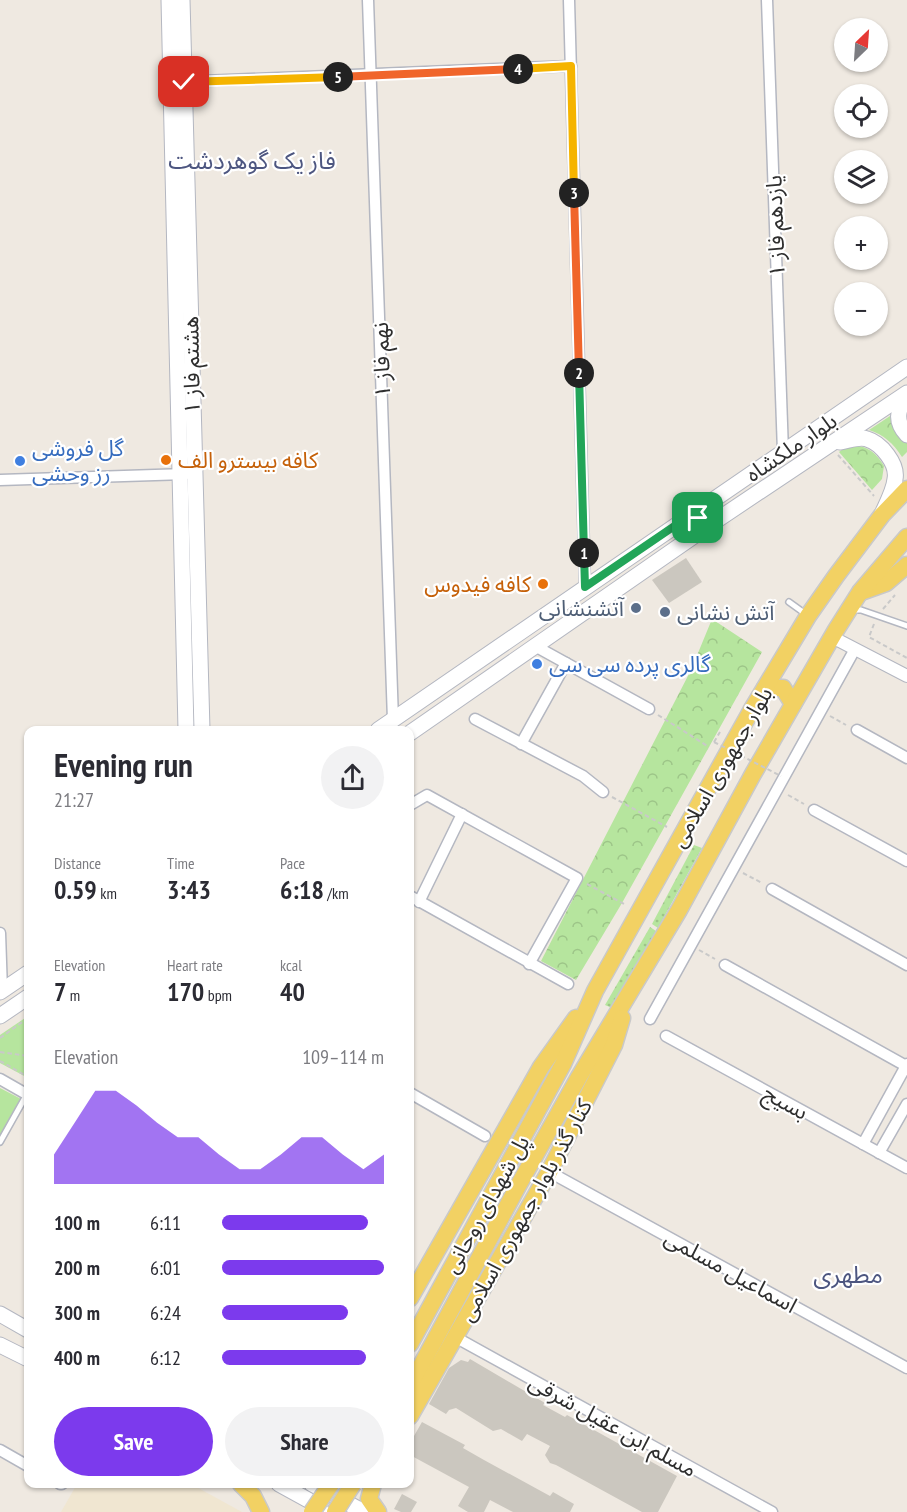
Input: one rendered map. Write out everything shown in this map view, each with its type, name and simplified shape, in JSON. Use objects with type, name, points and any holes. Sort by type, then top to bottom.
[{"type":"main road","name":"هشتم فاز ۱","points":[[169,0],[177,82],[187,474],[186,726]]},
{"type":"main road","name":"هشتم فاز ۱","points":[[177,82],[182,0]]},
{"type":"main road","name":"بلوار ملکشاه","points":[[384,726],[907,367]]},
{"type":"main road","name":"بلوار ملکشاه","points":[[414,730],[714,522],[835,448],[907,394]]},
{"type":"main road","points":[[907,394],[900,405],[898,416],[901,427],[907,435]]},
{"type":"main road","points":[[835,448],[866,439],[878,445],[887,455],[895,479],[882,515]]},
{"type":"main road","name":"هشتم فاز ۱","points":[[187,474],[202,726]]},
{"type":"main road","name":"بلوار جمهوری اسلامی","points":[[563,1064],[595,991],[751,711],[808,616],[882,515],[907,489]]},
{"type":"main road","points":[[842,568],[907,505]]},
{"type":"main road","points":[[698,510],[700,521],[708,524],[714,522]]},
{"type":"main road","name":"بلوار جمهوری اسلامی","points":[[579,1077],[679,910],[848,610],[860,592],[907,537]]},
{"type":"main road","points":[[650,543],[662,548],[660,560]]},
{"type":"main road","points":[[860,592],[886,583],[907,565]]},
{"type":"main road","points":[[765,688],[783,688],[793,704]]},
{"type":"main road","points":[[1,992],[24,976]]},
{"type":"main road","points":[[414,1291],[541,1067],[595,991]]},
{"type":"main road","name":"کنار گذر بلوار جمهوری اسلامی","points":[[414,1409],[548,1174],[614,1045],[627,998]]},
{"type":"main road","points":[[0,1016],[24,1000]]},
{"type":"main road","name":"پل شهدای روحانی","points":[[414,1337],[563,1064]]},
{"type":"main road","name":"پل شهدای روحانی","points":[[414,1378],[470,1272],[579,1077]]},
{"type":"main road","points":[[0,1314],[24,1328]]},
{"type":"main road","points":[[0,1345],[24,1357]]},
{"type":"main road","points":[[245,1488],[253,1496],[261,1512]]},
{"type":"main road","points":[[286,1488],[330,1512]]},
{"type":"main road","points":[[319,1488],[364,1512]]},
{"type":"main road","points":[[312,1512],[328,1488]]},
{"type":"main road","points":[[335,1512],[350,1488]]},
{"type":"main road","points":[[372,1488],[369,1499],[378,1512]]},
{"type":"street","name":"نهم فاز ۱","points":[[368,0],[393,720]]},
{"type":"street","points":[[569,0],[585,587]]},
{"type":"street","name":"یازدهم فاز ۱","points":[[766,0],[783,452]]},
{"type":"street","points":[[177,82],[571,66]]},
{"type":"street","points":[[0,480],[187,474]]},
{"type":"street","points":[[832,637],[907,676]]},
{"type":"street","points":[[535,646],[649,709]]},
{"type":"street","points":[[650,1019],[855,649]]},
{"type":"street","points":[[521,744],[566,663]]},
{"type":"street","points":[[475,719],[583,776],[603,792]]},
{"type":"street","points":[[857,730],[907,758]]},
{"type":"street","points":[[414,803],[427,795],[577,878],[530,964]]},
{"type":"street","points":[[814,810],[907,861]]},
{"type":"street","points":[[462,814],[414,899],[568,984]]},
{"type":"street","points":[[772,889],[907,965]]},
{"type":"street","points":[[0,933],[1,992]]},
{"type":"street","points":[[725,964],[906,1065],[863,1144]]},
{"type":"street","name":"بسیج","points":[[666,1035],[907,1168]]},
{"type":"street","points":[[0,1079],[24,1093]]},
{"type":"street","points":[[414,1095],[485,1136]]},
{"type":"street","points":[[879,1153],[907,1104]]},
{"type":"street","name":"اسماعیل مسلمی","points":[[555,1174],[907,1368]]},
{"type":"street","name":"مسلم ابن عقیل شرقی","points":[[455,1337],[772,1512]]},
{"type":"street","points":[[0,1450],[24,1464]]},
{"type":"lane","points":[[789,602],[808,616]]},
{"type":"lane","points":[[848,610],[861,610],[907,626]]},
{"type":"lane","points":[[0,1142],[24,1102]]},
{"type":"path","points":[[835,448],[873,496]]},
{"type":"path","points":[[649,709],[709,747]]},
{"type":"path","points":[[820,711],[857,730]]},
{"type":"path","points":[[720,732],[714,742],[781,776]]},
{"type":"path","points":[[777,789],[814,810]]},
{"type":"path","points":[[603,792],[668,827]]},
{"type":"path","points":[[733,868],[772,889]]},
{"type":"path","points":[[577,878],[626,905]]},
{"type":"path","points":[[690,946],[725,964]]},
{"type":"path","points":[[0,1038],[24,1021]]},
{"type":"path","points":[[0,1052],[24,1055]]},
{"type":"path","points":[[0,1061],[24,1075]]},
{"type":"shaded area","points":[[75,1488],[198,1488],[242,1512],[61,1512]]},
{"type":"green space","points":[[890,416],[895,431],[907,442],[907,452],[902,457],[888,440],[869,430]]},
{"type":"green space","points":[[848,445],[860,446],[869,450],[884,466],[882,479],[872,490],[839,452]]},
{"type":"green space","points":[[712,619],[762,652],[622,903],[576,980],[541,961],[691,670]]},
{"type":"green space","points":[[694,845],[702,848],[658,928],[652,924]]},
{"type":"green space","points":[[650,927],[656,931],[612,1008],[605,1005]]},
{"type":"green space","points":[[24,1019],[24,1076],[0,1063],[0,1035]]},
{"type":"green space","points":[[0,1088],[21,1099],[0,1136]]},
{"type":"building","points":[[686,558],[702,582],[669,603],[652,580]]},
{"type":"building","points":[[470,1359],[545,1403],[543,1405],[565,1417],[567,1415],[677,1476],[658,1512],[642,1512],[550,1463],[545,1455],[550,1446],[527,1434],[522,1441],[501,1429],[493,1431],[456,1408],[449,1410],[446,1414],[429,1404],[449,1368],[461,1360],[468,1362]]},
{"type":"building","points":[[422,1422],[465,1445],[463,1448],[550,1496],[553,1492],[574,1504],[570,1512],[513,1512],[490,1500],[484,1512],[468,1512],[458,1506],[469,1487],[414,1457],[414,1436]]},
{"type":"building","points":[[402,1494],[417,1502],[411,1512],[394,1509]]},
{"type":"place","name":"کافه بیسترو الف","points":[[166,460]]},
{"type":"place","name":"گل فروشی رز وحشی","points":[[20,461]]},
{"type":"place","name":"كافه فيدوس","points":[[543,584]]},
{"type":"place","name":"آتشنشانی","points":[[636,608]]},
{"type":"place","name":"آتش نشانی","points":[[665,612]]},
{"type":"place","name":"گالری پرده سی سی","points":[[537,664]]},
{"type":"district","name":"فاز یک گوهردشت","points":[[252,161]]},
{"type":"district","name":"مطهری","points":[[848,1275]]},
{"type":"route","points":[[184,82],[571,66],[585,587],[698,510],[698,518]]}]
